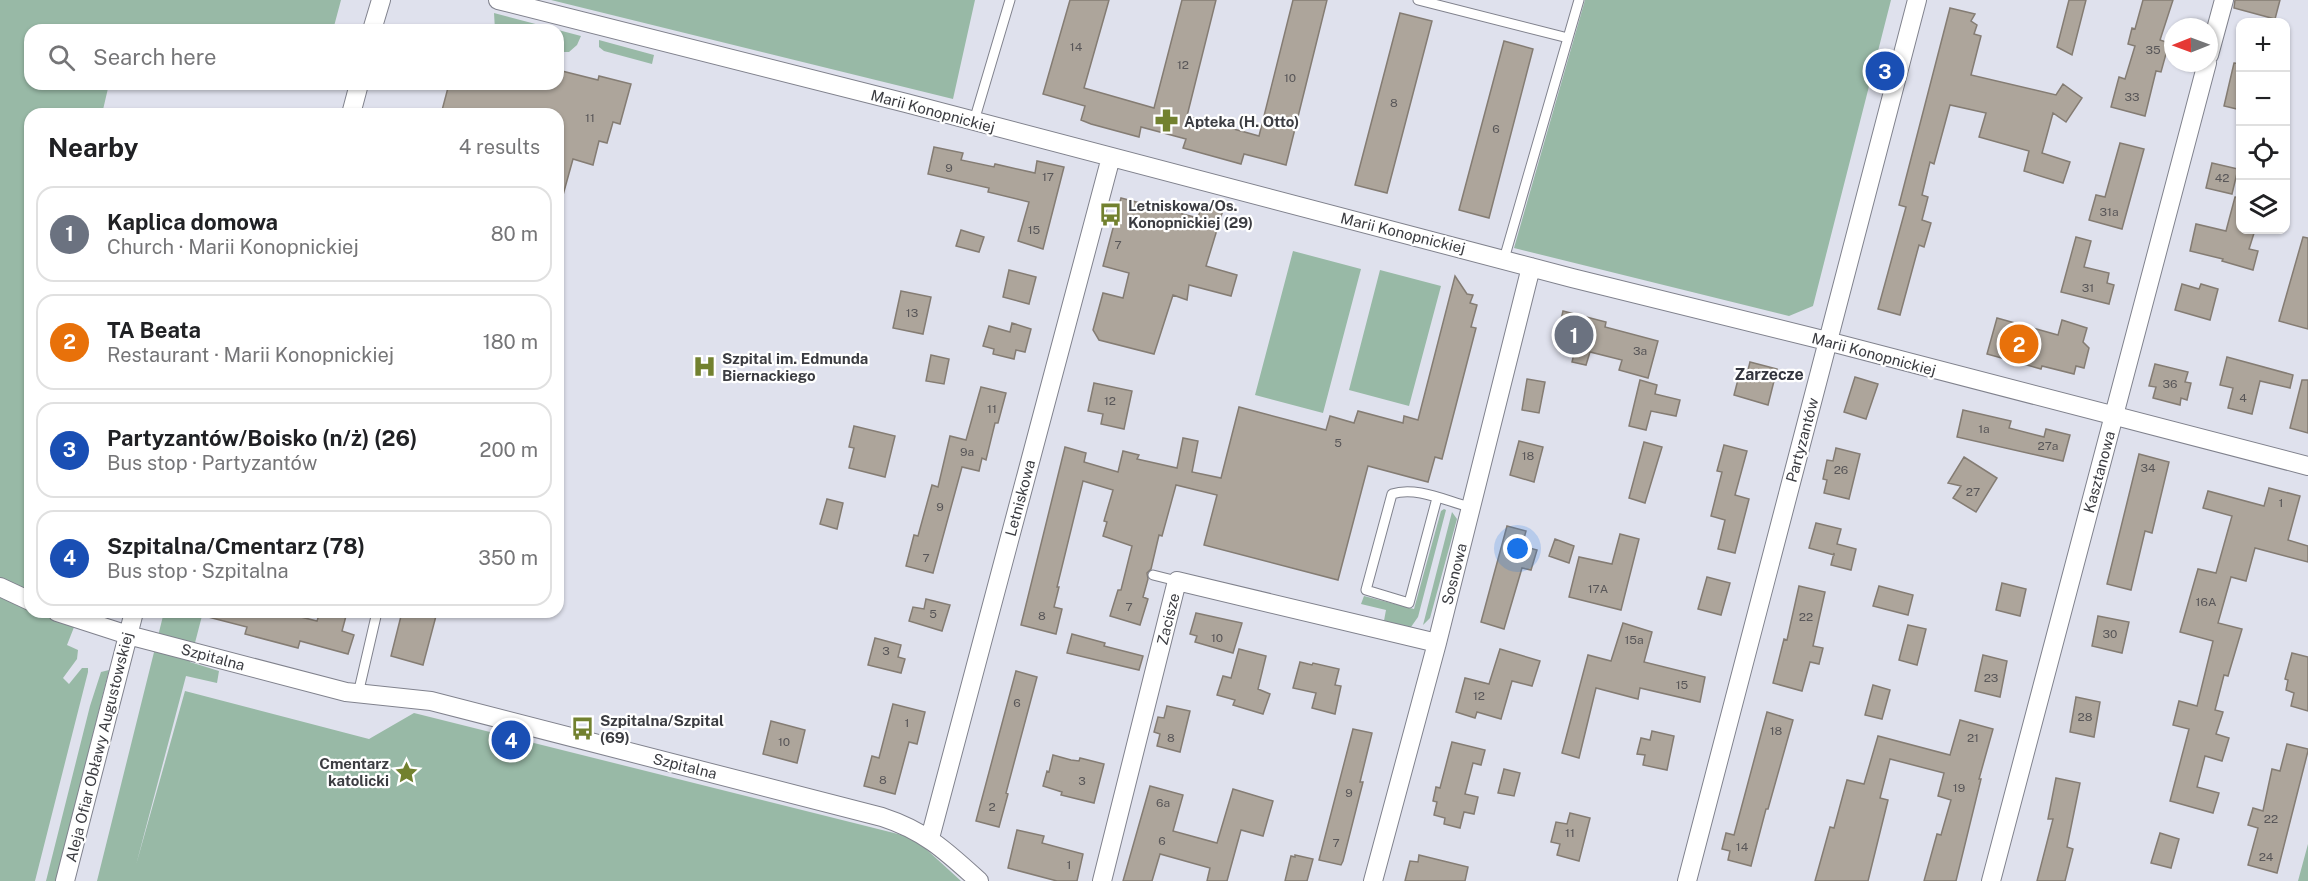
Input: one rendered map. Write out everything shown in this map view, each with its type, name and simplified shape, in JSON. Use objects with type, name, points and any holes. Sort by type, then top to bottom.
[{"type":"street","points":[[374,24],[381,0]]},
{"type":"street","name":"Marii Konopnickiej","points":[[498,0],[2308,466]]},
{"type":"street","name":"Partyzantów","points":[[1687,881],[1917,0]]},
{"type":"street","points":[[2218,22],[2224,0]]},
{"type":"street","name":"Kasztanowa","points":[[1991,881],[2205,72]]},
{"type":"street","points":[[353,108],[357,90]]},
{"type":"street","name":"Letniskowa","points":[[930,838],[1112,158]]},
{"type":"street","name":"Sosnowa","points":[[1373,881],[1437,643],[1531,267]]},
{"type":"street","name":"Zacisze","points":[[1102,881],[1177,581],[1437,643]]},
{"type":"street","points":[[0,587],[24,598]]},
{"type":"street","name":"Szpitalna","points":[[76,618],[128,635],[358,694],[414,699],[452,706],[882,817],[904,824],[930,838],[979,881]]},
{"type":"street","name":"Aleja Ofiar Obławy Augustowskiej","points":[[65,881],[132,618]]},
{"type":"lane","points":[[975,122],[1010,0]]},
{"type":"lane","points":[[1418,0],[1568,38]]},
{"type":"lane","points":[[1504,259],[1579,0]]},
{"type":"lane","points":[[1437,498],[1409,603],[1366,590],[1392,494],[1404,490],[1437,498],[1470,507]]},
{"type":"lane","points":[[1153,575],[1177,581]]},
{"type":"lane","points":[[358,694],[376,618]]},
{"type":"green space","points":[[0,0],[341,0],[335,24],[24,24],[24,90],[108,90],[103,108],[24,108],[24,618],[78,618],[67,645],[78,650],[77,659],[63,678],[69,684],[82,668],[88,668],[88,672],[35,881],[0,881]]},
{"type":"green space","points":[[551,0],[975,0],[953,99]]},
{"type":"green space","points":[[1585,0],[1891,0],[1813,306],[1789,316],[1514,248]]},
{"type":"green space","points":[[494,13],[536,24],[495,24]]},
{"type":"green space","points":[[564,32],[581,36],[577,45],[569,52],[564,52]]},
{"type":"green space","points":[[599,40],[654,55],[652,64],[604,51],[599,47]]},
{"type":"green space","points":[[1293,251],[1361,269],[1323,413],[1255,395]]},
{"type":"green space","points":[[1380,270],[1441,286],[1409,406],[1349,390]]},
{"type":"green space","points":[[1446,510],[1418,617],[1411,627],[1383,626],[1386,610],[1361,604],[1364,596],[1414,609],[1441,511]]},
{"type":"green space","points":[[1452,512],[1457,519],[1430,618],[1423,625]]},
{"type":"green space","name":"Cmentarz katolicki","points":[[163,618],[201,618],[190,662],[219,671],[217,683],[186,676],[136,865],[185,691],[369,739],[414,713],[914,838],[961,881],[97,881]]},
{"type":"green space","points":[[109,670],[56,881],[46,881],[90,706],[101,672]]},
{"type":"green space","points":[[2308,844],[2308,881],[2298,881]]},
{"type":"building","points":[[1070,0],[1109,0],[1084,88],[1154,108],[1182,0],[1216,0],[1187,116],[1259,136],[1293,0],[1327,0],[1286,165],[1244,154],[1241,164],[1183,148],[1186,139],[1141,127],[1139,137],[1091,124],[1081,120],[1085,106],[1043,94]]},
{"type":"building","points":[[2069,0],[2086,0],[2072,55],[2057,47]]},
{"type":"building","points":[[2143,0],[2173,0],[2167,18],[2164,18],[2160,40],[2164,41],[2164,61],[2161,72],[2156,71],[2145,116],[2111,107],[2119,77],[2125,79],[2135,46],[2128,44],[2132,28],[2135,29]]},
{"type":"building","points":[[2235,0],[2280,0],[2275,18],[2234,8]]},
{"type":"building","points":[[1950,8],[1975,14],[1971,21],[1977,25],[1974,34],[1981,36],[1971,75],[2056,95],[2063,84],[2082,98],[2066,122],[2053,113],[2042,153],[2070,162],[2063,183],[2024,171],[2029,151],[1979,137],[1986,113],[1950,105],[1934,164],[1930,162],[1922,195],[1928,197],[1922,220],[1931,223],[1924,247],[1919,245],[1900,315],[1878,309],[1906,207],[1899,205]]},
{"type":"building","points":[[1400,13],[1432,21],[1387,193],[1355,185]]},
{"type":"building","points":[[1504,41],[1533,49],[1489,218],[1459,210]]},
{"type":"building","points":[[2234,63],[2236,63],[2236,109],[2224,106]]},
{"type":"building","points":[[564,72],[598,80],[599,76],[631,84],[620,124],[613,122],[607,143],[599,141],[593,165],[573,159],[564,191],[564,108],[443,108],[447,90],[564,90]]},
{"type":"building","points":[[2120,143],[2144,149],[2122,229],[2089,220],[2096,195],[2105,197]]},
{"type":"building","points":[[934,147],[963,153],[961,160],[994,167],[995,164],[1035,173],[1037,161],[1064,167],[1043,249],[1018,241],[1029,202],[988,192],[989,188],[928,174]]},
{"type":"building","points":[[2212,163],[2236,169],[2232,194],[2206,188]]},
{"type":"building","points":[[2236,197],[2236,234],[2254,234],[2249,249],[2258,251],[2253,270],[2222,261],[2223,259],[2190,251],[2196,224],[2226,231]]},
{"type":"building","points":[[1121,198],[1198,218],[1202,204],[1223,210],[1206,266],[1237,275],[1231,296],[1189,285],[1187,300],[1173,295],[1154,354],[1099,340],[1093,330],[1103,293],[1123,298],[1129,273],[1103,266]]},
{"type":"building","points":[[961,230],[984,237],[979,252],[956,246]]},
{"type":"building","points":[[2076,237],[2091,241],[2084,267],[2109,273],[2107,283],[2114,285],[2109,304],[2061,292]]},
{"type":"building","points":[[2303,237],[2308,238],[2308,329],[2279,321]]},
{"type":"building","points":[[1009,270],[1036,277],[1029,304],[1003,297]]},
{"type":"building","points":[[1455,276],[1467,294],[1473,295],[1470,303],[1477,305],[1471,327],[1476,328],[1442,459],[1435,457],[1428,482],[1368,466],[1338,580],[1204,545],[1217,495],[1176,485],[1162,536],[1159,535],[1151,569],[1147,573],[1148,579],[1143,597],[1148,599],[1140,625],[1110,616],[1118,590],[1121,590],[1132,546],[1103,536],[1107,522],[1104,521],[1113,490],[1083,481],[1057,587],[1059,587],[1054,607],[1062,609],[1056,634],[1021,625],[1065,447],[1086,453],[1084,462],[1118,472],[1123,451],[1139,455],[1137,459],[1177,468],[1183,438],[1198,441],[1192,472],[1221,478],[1239,407],[1326,430],[1330,416],[1354,423],[1358,411],[1403,423],[1404,416],[1418,420]]},
{"type":"building","points":[[2182,284],[2199,289],[2201,284],[2218,289],[2210,320],[2175,310]]},
{"type":"building","points":[[901,291],[931,297],[923,334],[893,328]]},
{"type":"building","points":[[1563,311],[1606,322],[1605,327],[1658,341],[1648,378],[1619,370],[1622,360],[1590,352],[1586,365],[1572,362],[1576,346],[1556,341]]},
{"type":"building","points":[[1997,318],[2058,335],[2062,320],[2087,328],[2083,342],[2089,348],[2084,368],[2076,366],[2074,374],[2042,366],[2041,369],[1987,354]]},
{"type":"building","points":[[1012,323],[1031,329],[1025,352],[1016,350],[1014,359],[993,354],[994,349],[983,346],[989,326],[1010,332]]},
{"type":"building","points":[[931,355],[949,359],[944,384],[926,381]]},
{"type":"building","points":[[2227,357],[2293,375],[2290,388],[2260,381],[2252,414],[2228,408],[2233,388],[2220,385]]},
{"type":"building","points":[[1750,362],[1777,369],[1768,405],[1734,395],[1741,368],[1748,370]]},
{"type":"building","points":[[2155,364],[2188,372],[2185,382],[2191,383],[2187,400],[2181,398],[2180,405],[2153,398],[2156,387],[2149,386]]},
{"type":"building","points":[[1855,377],[1878,384],[1866,419],[1844,412]]},
{"type":"building","points":[[1527,379],[1545,382],[1539,413],[1522,410]]},
{"type":"building","points":[[1640,380],[1657,385],[1655,394],[1680,400],[1676,416],[1651,411],[1646,430],[1629,426]]},
{"type":"building","points":[[2302,380],[2308,380],[2308,433],[2290,428]]},
{"type":"building","points":[[1094,383],[1132,391],[1124,429],[1101,424],[1103,414],[1088,411]]},
{"type":"building","points":[[981,387],[1006,393],[998,423],[995,423],[986,460],[982,458],[979,471],[962,467],[933,573],[906,566],[914,535],[918,536],[932,485],[938,487],[950,436],[966,440]]},
{"type":"building","points":[[1963,410],[2011,421],[2009,428],[2044,437],[2046,429],[2070,435],[2063,461],[1957,437]]},
{"type":"building","points":[[854,426],[895,436],[885,477],[849,468],[854,448],[849,447]]},
{"type":"building","points":[[1519,441],[1543,447],[1534,482],[1510,475]]},
{"type":"building","points":[[1644,442],[1662,447],[1645,503],[1629,498]]},
{"type":"building","points":[[1724,445],[1747,451],[1735,495],[1749,499],[1735,553],[1718,549],[1725,520],[1711,516],[1722,472],[1717,471]]},
{"type":"building","points":[[1836,448],[1860,454],[1849,499],[1824,493],[1827,480],[1823,479],[1827,460],[1833,461]]},
{"type":"building","points":[[2139,454],[2169,462],[2152,533],[2145,531],[2131,590],[2107,584]]},
{"type":"building","points":[[1964,457],[1997,478],[1976,512],[1953,498],[1961,486],[1948,483]]},
{"type":"building","points":[[2269,488],[2300,496],[2288,540],[2308,546],[2308,562],[2255,548],[2246,581],[2231,577],[2218,623],[2242,629],[2228,676],[2224,675],[2215,710],[2223,712],[2216,734],[2229,738],[2222,761],[2205,756],[2197,787],[2219,793],[2213,813],[2170,801],[2189,729],[2173,725],[2179,701],[2197,706],[2213,641],[2180,632],[2198,569],[2216,573],[2232,516],[2203,508],[2208,491],[2264,506]]},
{"type":"building","points":[[827,499],[843,503],[837,529],[820,524]]},
{"type":"building","points":[[1816,523],[1841,529],[1837,544],[1856,549],[1851,570],[1831,565],[1834,555],[1809,548]]},
{"type":"building","points":[[1507,526],[1526,531],[1522,546],[1537,550],[1531,570],[1522,568],[1504,629],[1481,622]]},
{"type":"building","points":[[1620,534],[1639,539],[1621,610],[1569,597],[1579,557],[1612,564]]},
{"type":"building","points":[[1555,539],[1574,546],[1569,563],[1549,556]]},
{"type":"building","points":[[1707,577],[1730,583],[1721,615],[1698,609]]},
{"type":"building","points":[[2002,583],[2026,589],[2020,616],[1996,610]]},
{"type":"building","points":[[1799,586],[1825,592],[1813,646],[1823,648],[1819,664],[1810,662],[1802,691],[1773,683],[1784,639],[1787,640]]},
{"type":"building","points":[[1879,586],[1913,595],[1908,615],[1873,606]]},
{"type":"building","points":[[926,599],[950,605],[942,631],[909,621],[913,607],[924,609]]},
{"type":"building","points":[[1196,613],[1242,623],[1233,653],[1195,642],[1197,636],[1190,634]]},
{"type":"building","points":[[2098,616],[2129,622],[2122,653],[2092,646]]},
{"type":"building","points":[[212,618],[305,618],[317,621],[318,618],[345,618],[342,631],[354,635],[348,654],[300,641],[298,648],[245,634],[247,627]]},
{"type":"building","points":[[400,618],[435,618],[423,665],[391,656]]},
{"type":"building","points":[[1623,623],[1652,632],[1644,662],[1705,677],[1700,702],[1640,688],[1638,699],[1596,688],[1579,758],[1562,753],[1588,655],[1611,661]]},
{"type":"building","points":[[1908,625],[1926,629],[1917,665],[1899,660]]},
{"type":"building","points":[[1072,634],[1105,643],[1104,646],[1143,656],[1139,670],[1067,653]]},
{"type":"building","points":[[875,638],[901,645],[898,657],[905,659],[901,673],[868,665]]},
{"type":"building","points":[[1239,649],[1266,656],[1258,689],[1270,694],[1263,714],[1233,705],[1235,700],[1217,695],[1223,676],[1231,678]]},
{"type":"building","points":[[1500,649],[1540,661],[1532,686],[1512,681],[1501,719],[1477,712],[1475,718],[1456,712],[1465,678],[1489,684]]},
{"type":"building","points":[[2292,653],[2308,657],[2308,711],[2291,706],[2294,693],[2286,690],[2288,680],[2285,679]]},
{"type":"building","points":[[1983,655],[2007,661],[2000,697],[1975,691]]},
{"type":"building","points":[[1300,662],[1339,669],[1335,685],[1341,686],[1335,714],[1312,708],[1316,693],[1293,688]]},
{"type":"building","points":[[1016,671],[1037,677],[999,827],[976,821]]},
{"type":"building","points":[[1873,685],[1890,690],[1882,719],[1865,715]]},
{"type":"building","points":[[2076,697],[2100,702],[2094,737],[2070,732]]},
{"type":"building","points":[[893,704],[925,712],[917,744],[909,742],[895,794],[864,786],[872,756],[879,758]]},
{"type":"building","points":[[1167,706],[1190,711],[1180,752],[1157,746],[1160,734],[1154,732],[1158,717],[1164,718]]},
{"type":"building","points":[[1767,712],[1793,720],[1751,866],[1728,860],[1730,851],[1722,849],[1726,833],[1734,835]]},
{"type":"building","points":[[1960,720],[1993,729],[1956,881],[1924,881],[1937,834],[1941,835],[1951,800],[1938,796],[1944,773],[1890,759],[1880,798],[1888,800],[1868,881],[1815,881],[1830,827],[1834,828],[1847,780],[1864,784],[1878,736],[1950,755]]},
{"type":"building","points":[[771,721],[805,730],[797,763],[763,754]]},
{"type":"building","points":[[1353,729],[1372,733],[1360,782],[1363,782],[1341,865],[1319,860]]},
{"type":"building","points":[[1652,731],[1674,736],[1667,770],[1643,765],[1645,755],[1637,754],[1641,738],[1650,740]]},
{"type":"building","points":[[1452,742],[1485,750],[1481,765],[1473,763],[1465,794],[1478,797],[1474,814],[1464,812],[1460,828],[1444,824],[1445,818],[1434,815],[1437,802],[1433,801],[1436,787],[1440,788]]},
{"type":"building","points":[[2287,744],[2308,749],[2308,751],[2277,873],[2248,865],[2258,828],[2248,825],[2253,808],[2263,811],[2272,769],[2280,771]]},
{"type":"building","points":[[1053,755],[1104,764],[1094,803],[1061,795],[1062,792],[1043,786]]},
{"type":"building","points":[[1504,769],[1520,773],[1514,796],[1498,793]]},
{"type":"building","points":[[2056,778],[2080,783],[2067,847],[2073,849],[2065,881],[2037,881],[2053,819],[2048,819]]},
{"type":"building","points":[[1150,786],[1183,795],[1173,831],[1217,843],[1233,789],[1273,801],[1263,836],[1241,830],[1227,881],[1207,881],[1210,868],[1160,854],[1152,881],[1123,881]]},
{"type":"building","points":[[1570,813],[1590,818],[1579,861],[1557,855],[1560,844],[1551,842],[1556,822],[1567,824]]},
{"type":"building","points":[[1017,830],[1044,836],[1042,843],[1083,854],[1077,881],[1057,881],[1008,868]]},
{"type":"building","points":[[2160,833],[2179,839],[2171,868],[2151,863]]},
{"type":"building","points":[[1295,855],[1313,859],[1307,881],[1285,881],[1291,856],[1295,857]]},
{"type":"building","points":[[1419,855],[1468,867],[1465,881],[1405,881],[1410,861],[1418,862]]},
{"type":"place","name":"Partyzantów/Boisko (n/ż) (26)","points":[[1885,71]]},
{"type":"place","name":"Apteka (H. Otto)","points":[[1166,121]]},
{"type":"place","name":"Letniskowa/Os. Konopnickiej (29)","points":[[1110,214]]},
{"type":"place","name":"Kaplica domowa","points":[[1574,335]]},
{"type":"place","name":"TA Beata","points":[[2019,344]]},
{"type":"place","name":"Szpital im. Edmunda Biernackiego","points":[[704,367]]},
{"type":"place","name":"Szpitalna/Szpital (69)","points":[[582,729]]},
{"type":"place","name":"Szpitalna/Cmentarz (78)","points":[[511,740]]},
{"type":"place","name":"Cmentarz katolicki","points":[[407,772]]},
{"type":"district","name":"Zarzecze","points":[[1769,374]]}]
